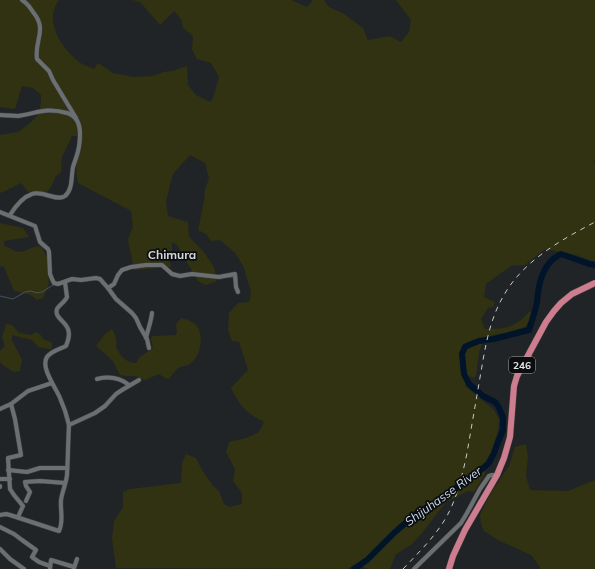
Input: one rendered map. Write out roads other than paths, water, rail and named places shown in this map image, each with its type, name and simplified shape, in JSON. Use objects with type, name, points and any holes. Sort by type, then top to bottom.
[{"type":"highway","name":"246","points":[[449,569],[453,556],[465,530],[497,474],[504,458],[508,444],[514,386],[517,376],[546,322],[554,311],[572,294],[595,283]]},
{"type":"street","points":[[10,215],[19,203],[30,194],[36,193],[56,197],[65,196],[69,191],[73,166],[79,148],[80,127],[77,118],[49,71],[37,59],[40,26],[34,13],[22,0]]},
{"type":"street","points":[[0,115],[17,116],[36,111],[57,110],[77,118]]},
{"type":"street","points":[[0,212],[35,226],[40,242],[48,249],[50,274],[56,284],[72,279],[100,279],[116,299],[136,318],[146,338],[149,348]]},
{"type":"street","points":[[108,288],[114,284],[118,275],[125,268],[158,265],[165,267],[172,274],[180,276],[193,274],[219,277],[234,274],[238,292]]},
{"type":"street","points":[[0,515],[6,514],[18,517],[59,531],[62,524],[61,499],[67,468],[68,418],[45,364],[46,358],[50,353],[66,346],[70,335],[69,329],[58,316],[57,312],[59,306],[67,298],[65,282]]},
{"type":"street","points":[[146,338],[151,323],[152,313]]},
{"type":"street","points":[[97,379],[113,377],[124,381],[129,385]]},
{"type":"street","points":[[68,425],[94,413],[105,406],[116,394],[139,380]]},
{"type":"street","points":[[0,409],[11,404],[28,391],[52,383]]},
{"type":"street","points":[[11,404],[21,455],[8,458],[8,470],[10,490],[23,506],[18,517]]},
{"type":"street","points":[[8,470],[27,472],[40,468],[67,468]]},
{"type":"street","points":[[414,569],[460,523],[468,513],[480,489],[489,476],[492,474],[497,474]]},
{"type":"street","points":[[0,479],[10,479]]},
{"type":"street","points":[[26,501],[30,492],[25,482],[40,481],[65,483]]},
{"type":"street","points":[[0,527],[14,534],[36,550],[32,557],[50,567],[52,560],[74,568],[77,559]]},
{"type":"street","points":[[0,549],[10,559],[24,569]]},
{"type":"waterway","name":"Shijuhasse River","points":[[354,569],[367,560],[418,512],[445,498],[458,486],[475,475],[489,463],[503,430],[503,417],[495,402],[483,396],[469,384],[464,374],[462,354],[465,347],[479,341],[494,339],[529,330],[542,275],[551,261],[556,257],[561,254],[595,265]]},
{"type":"waterway","points":[[0,296],[13,299],[25,292],[42,292],[53,285]]},
{"type":"railway","points":[[403,569],[430,540],[447,517],[451,508],[467,453],[488,335],[494,315],[503,296],[517,276],[537,258],[559,242],[595,222]]},
{"type":"district","name":"Chimura","points":[[172,254]]}]
